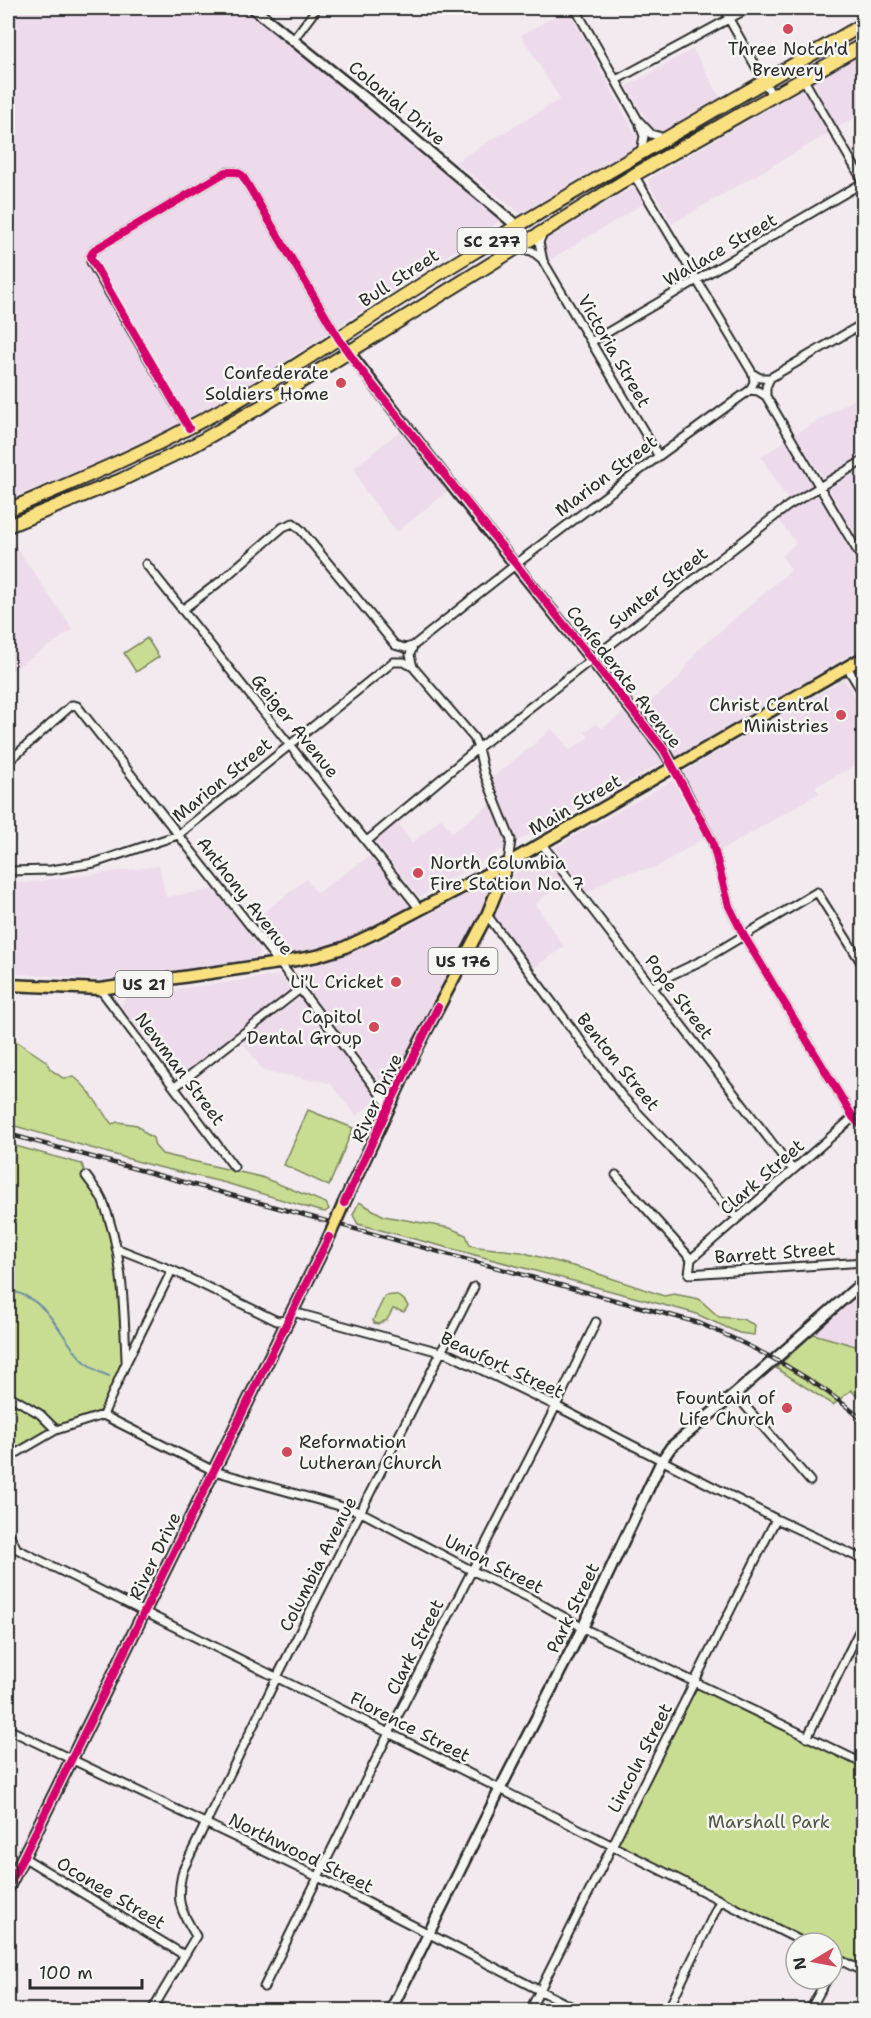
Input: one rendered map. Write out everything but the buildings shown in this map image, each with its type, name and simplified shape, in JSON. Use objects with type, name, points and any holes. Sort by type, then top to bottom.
[{"type":"highway","name":"Bull Street","points":[[8,510],[125,459],[189,428],[339,339],[433,277],[665,138],[864,24]]},
{"type":"highway","name":"Bull Street","points":[[8,526],[121,480],[194,445],[349,353],[634,176],[864,44]]},
{"type":"main road","name":"Main Street","points":[[8,985],[100,989],[279,963],[317,956],[343,948],[508,863],[864,657]]},
{"type":"main road","name":"River Drive","points":[[8,1888],[293,1312],[389,1106],[487,915],[508,863]]},
{"type":"street","name":"Colonial Drive","points":[[253,8],[369,101],[518,226]]},
{"type":"street","points":[[293,40],[317,8]]},
{"type":"street","points":[[575,8],[638,120],[644,136],[642,152]]},
{"type":"street","points":[[725,8],[773,97]]},
{"type":"street","points":[[616,80],[750,8]]},
{"type":"street","points":[[804,80],[863,183]]},
{"type":"street","points":[[638,120],[651,134],[665,138]]},
{"type":"street","points":[[189,428],[90,257],[94,250],[226,172],[236,172],[242,175],[339,339]]},
{"type":"street","points":[[634,176],[665,224],[753,374],[754,382],[750,390],[758,391],[766,396],[864,562]]},
{"type":"street","name":"Wallace Street","points":[[591,342],[863,183]]},
{"type":"street","points":[[518,226],[530,239]]},
{"type":"street","name":"Victoria Street","points":[[543,231],[539,242],[543,261],[658,455]]},
{"type":"street","points":[[516,248],[532,251],[543,261]]},
{"type":"street","points":[[753,374],[760,378],[770,378],[864,323]]},
{"type":"street","name":"Confederate Avenue","points":[[339,339],[664,750],[712,841],[726,899],[744,936],[853,1117],[864,1129]]},
{"type":"street","points":[[766,396],[766,387],[770,378]]},
{"type":"street","name":"Marion Street","points":[[413,646],[515,563],[658,455],[750,390]]},
{"type":"street","name":"Sumter Street","points":[[367,841],[478,748],[788,506],[864,460]]},
{"type":"street","points":[[182,610],[222,580],[283,527],[293,524],[301,530],[395,645],[405,648],[413,646]]},
{"type":"street","name":"Geiger Avenue","points":[[146,564],[419,908]]},
{"type":"street","points":[[395,645],[396,656],[393,662],[404,662],[413,667],[474,738],[484,773],[511,840],[508,863]]},
{"type":"street","points":[[413,646],[410,655],[413,667]]},
{"type":"street","name":"Marion Street","points":[[8,870],[51,870],[94,863],[178,835],[393,662]]},
{"type":"street","points":[[847,667],[864,695]]},
{"type":"street","name":"Anthony Avenue","points":[[8,762],[72,705],[77,706],[389,1106]]},
{"type":"street","name":"Pope Street","points":[[541,843],[793,1170]]},
{"type":"street","points":[[654,987],[665,978],[744,936],[817,892],[864,967]]},
{"type":"street","name":"Benton Street","points":[[487,915],[622,1096],[737,1218]]},
{"type":"street","name":"Newman Street","points":[[100,989],[234,1167]]},
{"type":"street","points":[[175,1087],[300,989]]},
{"type":"street","name":"Clark Street","points":[[691,1259],[864,1108]]},
{"type":"street","points":[[616,1174],[691,1259]]},
{"type":"street","points":[[86,1176],[101,1197],[116,1248],[124,1295],[126,1363]]},
{"type":"street","name":"Beaufort Street","points":[[116,1248],[172,1270],[277,1321],[286,1320],[293,1312],[442,1352],[556,1406],[776,1519],[864,1560]]},
{"type":"street","name":"Barrett Street","points":[[691,1259],[689,1274],[864,1263]]},
{"type":"street","points":[[8,1458],[56,1430],[103,1415],[172,1270]]},
{"type":"street","name":"Park Street","points":[[390,2010],[583,1627],[662,1460],[671,1447],[864,1281]]},
{"type":"street","name":"Columbia Avenue","points":[[184,1955],[196,1936],[180,1909],[178,1889],[183,1870],[277,1677],[474,1287]]},
{"type":"street","name":"Clark Street","points":[[264,1988],[389,1733],[556,1406],[596,1322]]},
{"type":"street","points":[[735,1394],[810,1481]]},
{"type":"street","points":[[8,1395],[40,1414],[56,1430]]},
{"type":"street","name":"Union Street","points":[[103,1415],[214,1471],[361,1512],[583,1627],[864,1764]]},
{"type":"street","name":"Lincoln Street","points":[[530,2010],[776,1519]]},
{"type":"street","name":"Florence Street","points":[[8,1532],[17,1549],[613,1845],[784,1933]]},
{"type":"street","points":[[807,1737],[864,1621]]},
{"type":"street","name":"Northwood Street","points":[[8,1728],[318,1877],[578,2010]]},
{"type":"street","name":"Oconee Street","points":[[23,1857],[184,1955]]},
{"type":"street","points":[[668,2010],[720,1901]]},
{"type":"street","points":[[152,2010],[184,1955]]},
{"type":"street","points":[[844,1962],[864,1972]]},
{"type":"street","points":[[810,2010],[820,1991]]},
{"type":"shaded area","points":[[8,8],[245,8],[372,110],[502,220],[256,380],[175,428],[115,457],[8,499]]},
{"type":"shaded area","points":[[568,9],[638,139],[635,147],[521,214],[455,162],[560,99],[521,35]]},
{"type":"shaded area","points":[[693,49],[721,99],[663,132],[656,131],[651,127],[627,86]]},
{"type":"shaded area","points":[[863,51],[863,113],[837,128],[813,80]]},
{"type":"shaded area","points":[[802,88],[829,133],[672,224],[647,180]]},
{"type":"shaded area","points":[[634,187],[645,203],[548,261],[542,247],[542,240]]},
{"type":"shaded area","points":[[863,394],[863,454],[823,477],[795,434]]},
{"type":"shaded area","points":[[401,430],[449,490],[397,532],[365,491],[354,468]]},
{"type":"shaded area","points":[[788,439],[813,486],[788,500],[761,457]]},
{"type":"shaded area","points":[[863,468],[863,548],[829,489]]},
{"type":"shaded area","points":[[819,495],[863,575],[863,647],[677,758],[640,710],[678,679],[697,651],[791,570],[782,556],[796,543],[777,518]]},
{"type":"shaded area","points":[[10,538],[73,630],[8,673],[8,539]]},
{"type":"shaded area","points":[[844,679],[863,709],[863,761],[815,787],[819,793],[717,853],[683,772]]},
{"type":"shaded area","points":[[626,711],[664,762],[517,841],[492,778],[552,729],[570,750],[589,737],[585,732],[596,724],[602,728]]},
{"type":"shaded area","points":[[673,780],[706,837],[655,868],[616,875],[585,894],[555,847]]},
{"type":"shaded area","points":[[492,803],[507,847],[419,897],[375,841],[397,822],[412,843],[441,818],[452,832]]},
{"type":"shaded area","points":[[371,855],[410,906],[347,941],[281,955],[253,921],[306,879],[317,893]]},
{"type":"shaded area","points":[[540,856],[547,858],[565,881],[535,904],[564,947],[532,969],[494,918],[519,866]]},
{"type":"shaded area","points":[[159,866],[166,897],[216,889],[260,950],[257,959],[156,976],[98,980],[8,973],[8,882],[23,883]]},
{"type":"shaded area","points":[[484,884],[491,891],[388,1092],[301,982],[306,968],[382,940]]},
{"type":"shaded area","points":[[279,975],[292,989],[177,1078],[121,1006],[127,996]]},
{"type":"shaded area","points":[[301,997],[378,1099],[356,1116],[330,1083],[263,1071],[242,1041]]},
{"type":"shaded area","points":[[863,1290],[863,1348],[813,1334]]},
{"type":"green space","points":[[147,638],[159,657],[136,672],[124,653]]},
{"type":"green space","points":[[13,1039],[46,1061],[50,1069],[63,1078],[74,1077],[80,1082],[112,1124],[118,1122],[137,1125],[153,1138],[155,1146],[162,1154],[261,1177],[326,1203],[329,1209],[325,1212],[316,1210],[226,1183],[150,1165],[8,1124],[8,1040]]},
{"type":"green space","points":[[308,1110],[353,1128],[329,1186],[284,1165]]},
{"type":"green space","points":[[8,1144],[82,1164],[86,1176],[101,1197],[116,1248],[126,1363],[103,1415],[56,1430],[8,1458]]},
{"type":"green space","points":[[359,1202],[384,1216],[450,1228],[466,1235],[470,1245],[521,1252],[584,1269],[664,1296],[674,1294],[699,1299],[719,1317],[742,1319],[755,1325],[754,1335],[739,1333],[694,1313],[358,1224],[353,1215]]},
{"type":"green space","points":[[394,1295],[403,1299],[408,1306],[404,1312],[393,1309],[387,1320],[378,1324],[374,1323],[373,1320],[385,1296]]},
{"type":"green space","points":[[813,1334],[863,1348],[863,1403],[851,1390],[833,1405],[776,1368]]},
{"type":"green space","name":"Marshall Park","points":[[694,1682],[863,1764],[863,1972],[844,1962],[844,1931],[784,1932],[613,1845]]},
{"type":"waterway","points":[[8,1290],[26,1296],[41,1306],[80,1358],[109,1376]]},
{"type":"railway","points":[[8,1134],[699,1323],[785,1365],[826,1391],[864,1421]]},
{"type":"cycle path","points":[[189,428],[90,257],[94,250],[226,172],[236,172],[242,175],[339,339],[357,365],[664,750],[712,841],[729,906],[744,936],[853,1117],[864,1129]]},
{"type":"cycle path","points":[[344,1203],[438,1007]]},
{"type":"cycle path","points":[[8,1888],[329,1237]]},
{"type":"place","name":"Three Notch'd Brewery","points":[[788,29]]},
{"type":"place","name":"Confederate Soldiers Home","points":[[341,383]]},
{"type":"place","name":"Christ Central Ministries","points":[[841,715]]},
{"type":"place","name":"North Columbia Fire Station No. 7","points":[[418,873]]},
{"type":"place","name":"Li'L Cricket","points":[[396,982]]},
{"type":"place","name":"Capitol Dental Group","points":[[374,1027]]},
{"type":"place","name":"Fountain of Life Church","points":[[787,1408]]},
{"type":"place","name":"Reformation Lutheran Church","points":[[287,1452]]}]
